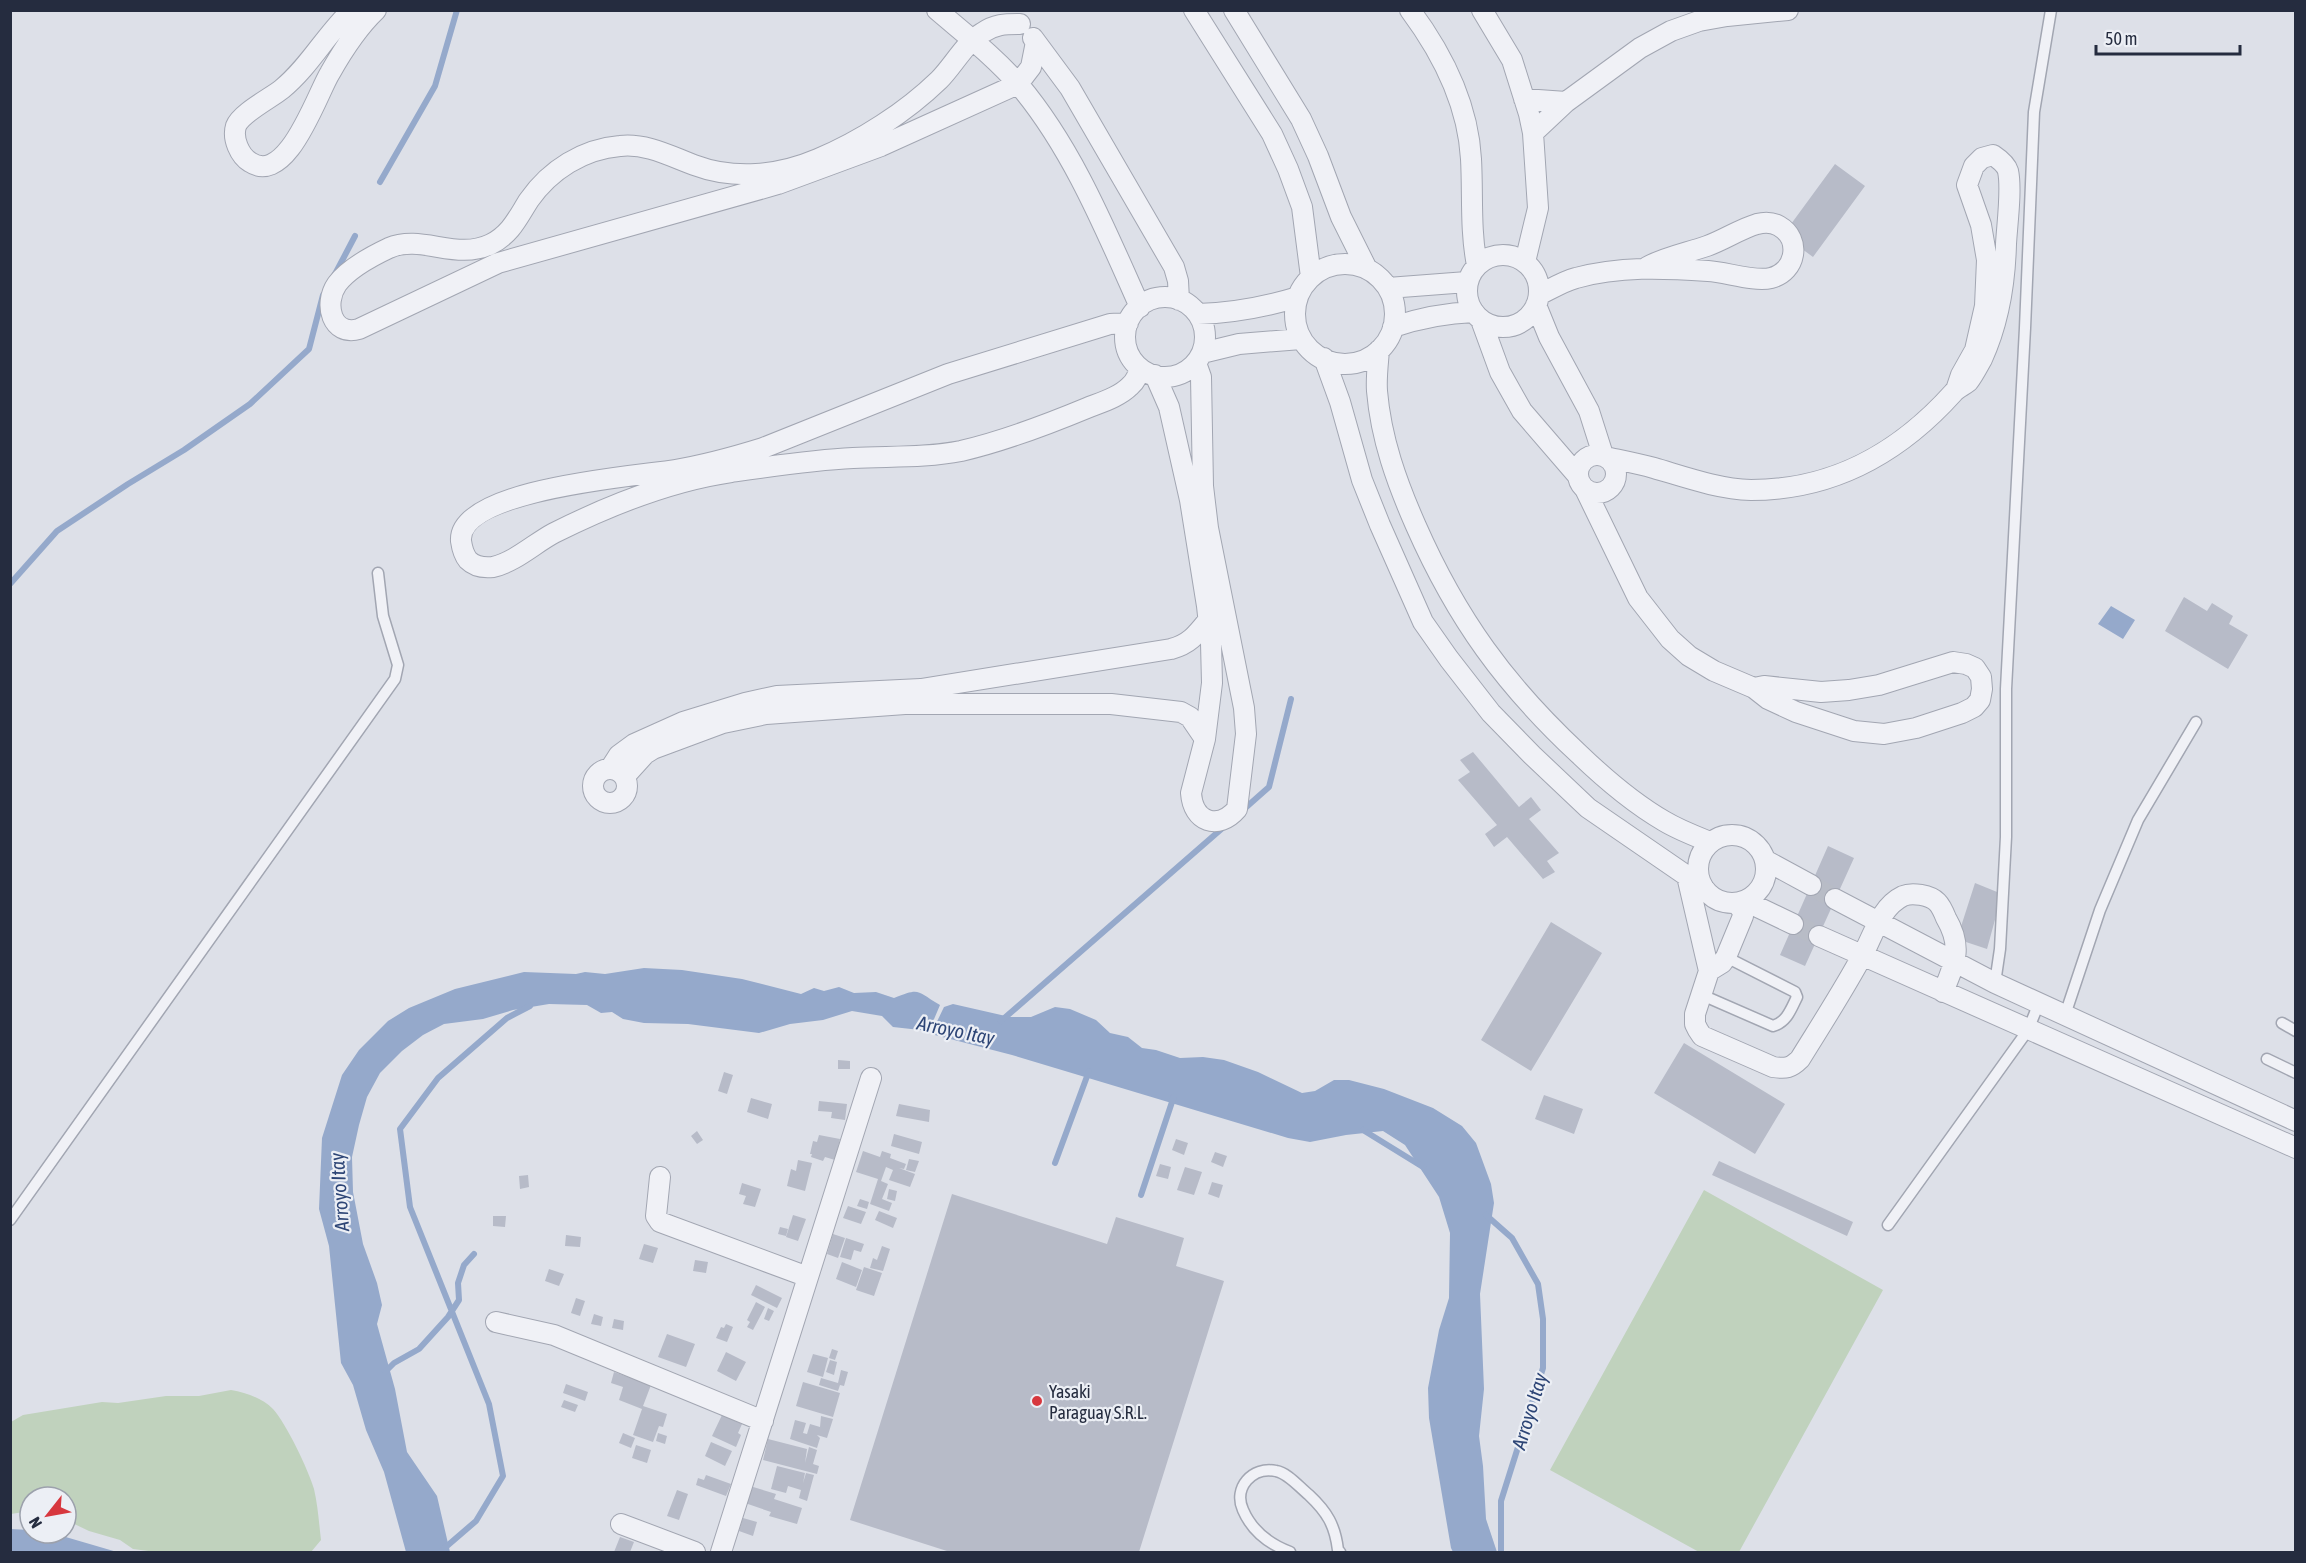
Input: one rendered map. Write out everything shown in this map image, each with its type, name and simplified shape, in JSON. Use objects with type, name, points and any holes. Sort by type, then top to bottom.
[{"type":"street","points":[[352,10],[298,74],[245,116],[236,126],[236,140],[242,156],[252,164],[267,166],[286,154],[304,128],[319,93],[346,46],[362,23],[376,10]]},
{"type":"street","points":[[937,10],[1018,84],[1055,135],[1095,208],[1134,315],[1126,335],[1127,347],[1132,358],[1147,371],[1169,407],[1185,477],[1209,620],[1212,683],[1205,739],[1191,793],[1192,802],[1200,816],[1207,821],[1220,822],[1237,810],[1246,734],[1240,684],[1208,528],[1203,486],[1199,358],[1204,333],[1198,315],[1190,306],[1179,300],[1167,297],[1155,299],[1134,315],[948,374],[763,448],[740,455],[675,470],[588,480],[531,493],[477,515],[465,525],[461,535],[466,558],[472,564],[480,567],[502,564],[552,534],[611,507],[692,479],[813,460],[959,451],[1038,429],[1113,397],[1130,387],[1147,371]]},
{"type":"street","points":[[1194,10],[1272,134],[1288,169],[1302,207],[1311,277]]},
{"type":"street","points":[[1234,10],[1301,119],[1341,217],[1367,269]]},
{"type":"street","points":[[1410,10],[1431,38],[1463,112],[1471,156],[1472,241],[1478,265]]},
{"type":"street","points":[[1482,10],[1512,60],[1533,133],[1538,208],[1529,266],[1537,279],[1538,300],[1548,337],[1588,411],[1606,456],[1615,464],[1613,546]]},
{"type":"street","points":[[1533,133],[1566,102],[1640,48],[1671,31],[1699,21],[1788,10]]},
{"type":"street","points":[[1036,42],[1031,67],[1018,84],[928,126],[835,164],[709,204],[498,262],[359,329],[352,331],[344,328],[337,324],[331,314],[329,301],[333,290],[338,282],[358,265],[392,247],[426,245],[472,251],[494,243],[514,225],[530,200],[565,164],[600,149],[622,145],[645,147],[717,172],[740,175],[783,170],[818,159],[871,131],[938,81],[972,40],[1013,17],[1036,42],[1071,88],[1174,267],[1178,281],[1179,300]]},
{"type":"street","points":[[1524,99],[1566,102]]},
{"type":"street","points":[[1582,482],[1582,461],[1595,454],[1705,483],[1749,490],[1797,487],[1840,475],[1880,456],[1912,434],[1968,381],[1994,331],[2005,279],[2008,170],[2002,161],[1993,155],[1982,158],[1974,166],[1967,185],[1981,225],[1987,260],[1985,306],[1975,350],[1961,375],[1956,390]]},
{"type":"street","points":[[1393,327],[1447,313],[1477,316],[1500,327],[1510,327],[1528,317],[1538,300],[1575,278],[1647,267],[1664,259],[1708,246],[1755,224],[1767,222],[1780,227],[1791,238],[1794,250],[1790,264],[1783,273],[1770,279],[1708,271],[1661,270],[1647,267]]},
{"type":"street","points":[[1575,278],[1529,266],[1516,257],[1496,255],[1478,265],[1467,282],[1466,293],[1500,372],[1522,411],[1582,482],[1638,598],[1670,639],[1689,656],[1714,671],[1754,688],[1768,699],[1796,712],[1854,731],[1884,734],[1916,728],[1962,713],[1974,707],[1980,700],[1982,689],[1981,677],[1975,668],[1953,662],[1879,685],[1849,690],[1821,692],[1764,686],[1754,688]]},
{"type":"street","points":[[1344,264],[1367,269],[1377,275],[1388,288],[1395,306],[1393,327],[1387,341],[1379,350],[1359,362],[1347,364],[1324,358],[1313,352],[1301,339],[1296,321],[1298,297],[1303,286],[1321,270],[1344,264]]},
{"type":"street","points":[[1388,288],[1467,282]]},
{"type":"street","points":[[1198,315],[1228,314],[1262,308],[1298,297]]},
{"type":"street","points":[[1147,371],[1175,376],[1186,371],[1199,358],[1239,344],[1301,339]]},
{"type":"street","points":[[1379,350],[1377,388],[1382,428],[1393,470],[1430,558],[1477,641],[1516,692],[1608,782],[1664,821],[1710,842]]},
{"type":"street","points":[[1324,358],[1340,402],[1362,480],[1424,621],[1449,659],[1491,713],[1588,808],[1703,887],[1717,900],[1741,902],[1793,924]]},
{"type":"street","points":[[1582,482],[1600,493],[1613,484],[1651,467]]},
{"type":"street","points":[[1205,739],[1190,717],[1181,712],[1111,704],[905,704],[766,714],[723,723],[653,749],[617,772],[619,754],[634,744],[683,722],[745,703],[777,696],[921,689],[1171,649],[1185,645],[1194,639],[1209,620]]},
{"type":"street","points":[[1703,887],[1699,878],[1699,858],[1710,842],[1728,835],[1738,835],[1755,844],[1765,860],[1766,870],[1760,888],[1741,902]]},
{"type":"street","points":[[1765,860],[1811,885]]},
{"type":"street","points":[[1686,876],[1709,970],[1695,1014],[1695,1024],[1702,1036],[1773,1067],[1784,1069],[1793,1067],[1862,956],[1878,922],[1887,910],[1903,896],[1923,894],[1937,902],[1951,926],[1957,946],[1955,962],[1943,992]]},
{"type":"street","points":[[1835,899],[1995,982],[2295,1121]]},
{"type":"street","points":[[1709,970],[1722,963],[1726,957],[1743,916],[1741,902]]},
{"type":"street","points":[[1819,936],[2295,1148]]},
{"type":"street","points":[[721,1552],[871,1078]]},
{"type":"street","points":[[2247,1126],[2257,1103]]},
{"type":"street","points":[[660,1177],[656,1216],[660,1222],[808,1277]]},
{"type":"street","points":[[496,1322],[554,1335],[763,1421]]},
{"type":"street","points":[[621,1524],[695,1552]]},
{"type":"lane","points":[[1995,982],[2000,949],[2006,837],[2006,689],[2034,112],[2051,10]]},
{"type":"lane","points":[[10,1220],[396,679],[398,665],[383,616],[378,573]]},
{"type":"lane","points":[[2065,1015],[2100,910],[2138,820],[2196,722]]},
{"type":"lane","points":[[1702,995],[1773,1026],[1781,1024],[1787,1016],[1797,997],[1790,988],[1726,957]]},
{"type":"lane","points":[[1888,1225],[2028,1030],[2039,1003]]},
{"type":"lane","points":[[2282,1023],[2295,1030]]},
{"type":"lane","points":[[2267,1059],[2295,1073]]},
{"type":"lane","points":[[1290,1552],[1272,1545],[1260,1535],[1242,1509],[1240,1495],[1243,1485],[1249,1476],[1262,1470],[1277,1471],[1290,1478],[1324,1509],[1332,1522],[1337,1552]]},
{"type":"green space","points":[[1704,1190],[1883,1290],[1739,1552],[1699,1552],[1550,1470]]},
{"type":"green space","points":[[231,1390],[254,1396],[273,1409],[296,1448],[314,1489],[321,1540],[311,1552],[156,1552],[133,1549],[120,1540],[78,1526],[78,1485],[18,1485],[18,1513],[11,1514],[11,1422],[23,1415],[102,1402],[118,1403],[166,1396],[199,1396]]},
{"type":"water","points":[[2111,606],[2135,620],[2123,639],[2098,624]]},
{"type":"water","points":[[644,968],[682,970],[742,979],[801,994],[814,988],[824,991],[839,987],[854,993],[876,992],[894,998],[909,992],[918,992],[940,1005],[929,1031],[893,1027],[882,1016],[852,1011],[823,1020],[790,1024],[759,1033],[688,1024],[644,1023],[623,1019],[612,1012],[601,1013],[587,1005],[549,1004],[513,1010],[483,1019],[444,1024],[423,1035],[402,1051],[380,1073],[367,1097],[359,1125],[352,1157],[353,1192],[363,1244],[382,1305],[377,1324],[395,1389],[407,1452],[437,1496],[450,1552],[406,1552],[384,1472],[366,1430],[353,1385],[341,1363],[329,1246],[319,1209],[322,1138],[342,1075],[359,1050],[388,1021],[409,1008],[455,989],[524,972],[605,974]]},
{"type":"water","points":[[953,1004],[1010,1017],[1031,1017],[1055,1007],[1070,1009],[1096,1020],[1110,1033],[1128,1037],[1142,1048],[1180,1058],[1203,1057],[1224,1060],[1258,1072],[1302,1093],[1315,1091],[1334,1080],[1349,1080],[1384,1089],[1433,1108],[1462,1126],[1476,1143],[1491,1184],[1494,1203],[1480,1294],[1484,1389],[1479,1436],[1486,1519],[1497,1552],[1453,1552],[1451,1548],[1429,1418],[1428,1388],[1439,1330],[1449,1298],[1450,1233],[1439,1197],[1405,1145],[1383,1131],[1310,1142],[1288,1138],[1012,1055],[931,1034],[944,1007]]},
{"type":"water","points":[[10,1529],[18,1529],[18,1545],[78,1545],[78,1541],[117,1552],[11,1552]]},
{"type":"building","points":[[1835,164],[1865,186],[1813,257],[1783,235]]},
{"type":"building","points":[[2184,597],[2207,611],[2212,603],[2233,616],[2229,624],[2248,635],[2228,669],[2165,631]]},
{"type":"building","points":[[1473,752],[1519,807],[1531,797],[1541,810],[1529,819],[1559,853],[1547,861],[1555,872],[1543,879],[1507,837],[1494,847],[1485,834],[1497,825],[1458,780],[1470,772],[1460,760]]},
{"type":"building","points":[[1828,846],[1854,858],[1805,966],[1780,955]]},
{"type":"building","points":[[1975,883],[2002,894],[1987,949],[1957,939]]},
{"type":"building","points":[[1551,922],[1602,953],[1531,1071],[1481,1040]]},
{"type":"building","points":[[1684,1043],[1785,1104],[1755,1154],[1654,1093]]},
{"type":"building","points":[[838,1060],[850,1061],[850,1069],[838,1069]]},
{"type":"building","points":[[724,1072],[733,1075],[727,1094],[718,1091]]},
{"type":"building","points":[[1544,1095],[1583,1109],[1574,1134],[1535,1119]]},
{"type":"building","points":[[751,1098],[772,1104],[768,1119],[747,1112]]},
{"type":"building","points":[[819,1101],[847,1104],[845,1120],[831,1118],[832,1112],[818,1111]]},
{"type":"building","points":[[899,1104],[930,1110],[929,1122],[896,1116]]},
{"type":"building","points":[[697,1131],[703,1140],[697,1144],[691,1136]]},
{"type":"building","points":[[894,1134],[922,1142],[919,1154],[891,1146]]},
{"type":"building","points":[[819,1135],[840,1139],[835,1160],[825,1157],[823,1161],[811,1157],[813,1141],[817,1142]]},
{"type":"building","points":[[1176,1139],[1188,1143],[1184,1155],[1172,1150]]},
{"type":"building","points":[[863,1151],[880,1157],[882,1151],[891,1154],[890,1158],[906,1164],[904,1169],[899,1168],[915,1174],[910,1187],[889,1180],[893,1170],[886,1167],[881,1181],[888,1184],[882,1199],[892,1203],[889,1211],[870,1204],[878,1179],[856,1172]]},
{"type":"building","points":[[1215,1152],[1227,1156],[1223,1167],[1211,1162]]},
{"type":"building","points":[[909,1159],[919,1161],[915,1172],[906,1170]]},
{"type":"building","points":[[798,1160],[812,1163],[805,1191],[787,1186],[791,1169],[796,1171]]},
{"type":"building","points":[[1719,1161],[1853,1222],[1847,1236],[1712,1175]]},
{"type":"building","points":[[1160,1164],[1171,1167],[1168,1179],[1156,1176]]},
{"type":"building","points":[[1185,1167],[1202,1172],[1194,1195],[1177,1190]]},
{"type":"building","points":[[528,1175],[529,1187],[520,1189],[519,1176]]},
{"type":"building","points":[[1212,1182],[1223,1185],[1219,1198],[1208,1194]]},
{"type":"building","points":[[742,1183],[761,1189],[755,1207],[743,1204],[746,1196],[739,1194]]},
{"type":"building","points":[[889,1189],[897,1191],[895,1201],[887,1199]]},
{"type":"building","name":"Yasaki Paraguay S.R.L.","points":[[952,1194],[1107,1244],[1116,1217],[1184,1238],[1176,1266],[1224,1281],[1139,1552],[950,1552],[850,1520]]},
{"type":"building","points":[[860,1199],[869,1202],[867,1209],[857,1206]]},
{"type":"building","points":[[848,1206],[866,1212],[861,1224],[843,1218]]},
{"type":"building","points":[[879,1211],[897,1218],[893,1228],[875,1220]]},
{"type":"building","points":[[793,1215],[806,1219],[798,1241],[786,1237]]},
{"type":"building","points":[[493,1216],[506,1216],[505,1227],[493,1226]]},
{"type":"building","points":[[780,1227],[788,1229],[786,1236],[778,1234]]},
{"type":"building","points":[[833,1234],[845,1238],[838,1258],[827,1254]]},
{"type":"building","points":[[566,1235],[581,1237],[580,1247],[565,1246]]},
{"type":"building","points":[[846,1238],[864,1244],[861,1252],[854,1250],[851,1260],[840,1257]]},
{"type":"building","points":[[644,1244],[658,1248],[653,1263],[639,1259]]},
{"type":"building","points":[[882,1246],[890,1249],[883,1271],[870,1268],[873,1258],[877,1260]]},
{"type":"building","points":[[695,1260],[708,1262],[706,1273],[693,1271]]},
{"type":"building","points":[[842,1262],[862,1270],[856,1287],[836,1279]]},
{"type":"building","points":[[864,1267],[882,1273],[874,1296],[856,1290]]},
{"type":"building","points":[[549,1269],[564,1274],[559,1286],[545,1281]]},
{"type":"building","points":[[756,1285],[782,1298],[777,1308],[751,1295]]},
{"type":"building","points":[[576,1298],[585,1301],[580,1316],[571,1313]]},
{"type":"building","points":[[756,1302],[765,1307],[753,1330],[747,1327],[750,1322],[747,1320]]},
{"type":"building","points":[[768,1308],[774,1311],[769,1321],[764,1319]]},
{"type":"building","points":[[594,1314],[603,1317],[601,1326],[591,1324]]},
{"type":"building","points":[[614,1319],[624,1321],[623,1330],[612,1328]]},
{"type":"building","points":[[726,1324],[733,1327],[727,1342],[716,1338],[721,1327],[724,1328]]},
{"type":"building","points":[[667,1334],[695,1344],[686,1367],[658,1357]]},
{"type":"building","points":[[832,1349],[838,1351],[835,1360],[829,1358]]},
{"type":"building","points":[[726,1352],[746,1362],[736,1381],[717,1371]]},
{"type":"building","points":[[813,1354],[828,1358],[823,1377],[807,1372]]},
{"type":"building","points":[[830,1360],[837,1362],[834,1375],[826,1372]]},
{"type":"building","points":[[841,1370],[848,1372],[844,1386],[840,1385],[838,1391],[819,1385],[821,1378],[838,1383]]},
{"type":"building","points":[[614,1372],[651,1385],[643,1406],[667,1414],[663,1427],[659,1426],[653,1442],[633,1435],[642,1409],[619,1400],[623,1387],[611,1383]]},
{"type":"building","points":[[803,1382],[840,1393],[833,1417],[796,1406]]},
{"type":"building","points":[[566,1384],[588,1392],[585,1401],[563,1393]]},
{"type":"building","points":[[564,1400],[578,1405],[575,1412],[561,1407]]},
{"type":"building","points":[[722,1415],[742,1424],[738,1433],[741,1435],[736,1447],[712,1436]]},
{"type":"building","points":[[821,1416],[833,1419],[827,1438],[817,1435],[820,1438],[817,1448],[790,1439],[795,1420],[806,1423],[803,1433],[807,1434],[810,1424],[820,1427]]},
{"type":"building","points":[[623,1433],[635,1438],[631,1448],[619,1443]]},
{"type":"building","points":[[658,1433],[667,1436],[665,1444],[656,1441]]},
{"type":"building","points":[[768,1439],[807,1449],[805,1463],[809,1447],[817,1450],[813,1464],[819,1466],[817,1474],[763,1460]]},
{"type":"building","points":[[711,1442],[732,1451],[725,1466],[705,1456]]},
{"type":"building","points":[[636,1445],[651,1450],[647,1463],[632,1458]]},
{"type":"building","points":[[777,1466],[805,1473],[803,1483],[806,1473],[814,1475],[807,1501],[799,1498],[801,1490],[788,1486],[786,1493],[771,1489]]},
{"type":"building","points":[[706,1475],[731,1484],[726,1496],[696,1485],[698,1478],[704,1480]]},
{"type":"building","points":[[750,1486],[776,1494],[774,1499],[802,1508],[797,1524],[769,1516],[771,1512],[745,1503]]},
{"type":"building","points":[[677,1490],[688,1494],[679,1520],[667,1516]]},
{"type":"building","points":[[743,1518],[757,1522],[753,1536],[739,1531]]},
{"type":"building","points":[[620,1537],[634,1542],[630,1552],[614,1552]]},
{"type":"waterway","points":[[380,182],[435,86],[457,10]]},
{"type":"waterway","points":[[334,276],[355,236]]},
{"type":"waterway","points":[[10,584],[57,531],[184,450],[250,404],[309,349],[323,295]]},
{"type":"waterway","points":[[1243,810],[1269,787],[1291,699]]},
{"type":"waterway","points":[[1001,1021],[1226,825]]},
{"type":"waterway","name":"Arroyo Itay","points":[[440,1552],[476,1521],[503,1476],[489,1404],[410,1207],[400,1129],[438,1078],[507,1018],[530,1006]]},
{"type":"waterway","points":[[1055,1163],[1089,1071]]},
{"type":"waterway","points":[[1141,1195],[1174,1096]]},
{"type":"waterway","name":"Arroyo Itay","points":[[1363,1130],[1423,1167]]},
{"type":"waterway","name":"Arroyo Itay","points":[[1486,1215],[1512,1238],[1538,1284],[1543,1319],[1543,1368],[1501,1501],[1501,1552]]},
{"type":"waterway","points":[[385,1372],[394,1363],[419,1349],[448,1317],[459,1300],[458,1283],[464,1265],[474,1254]]},
{"type":"tunnel","points":[[1811,885],[1835,899]]},
{"type":"tunnel","points":[[1793,924],[1819,936]]},
{"type":"place","name":"Yasaki Paraguay S.R.L.","points":[[1037,1401]]}]
